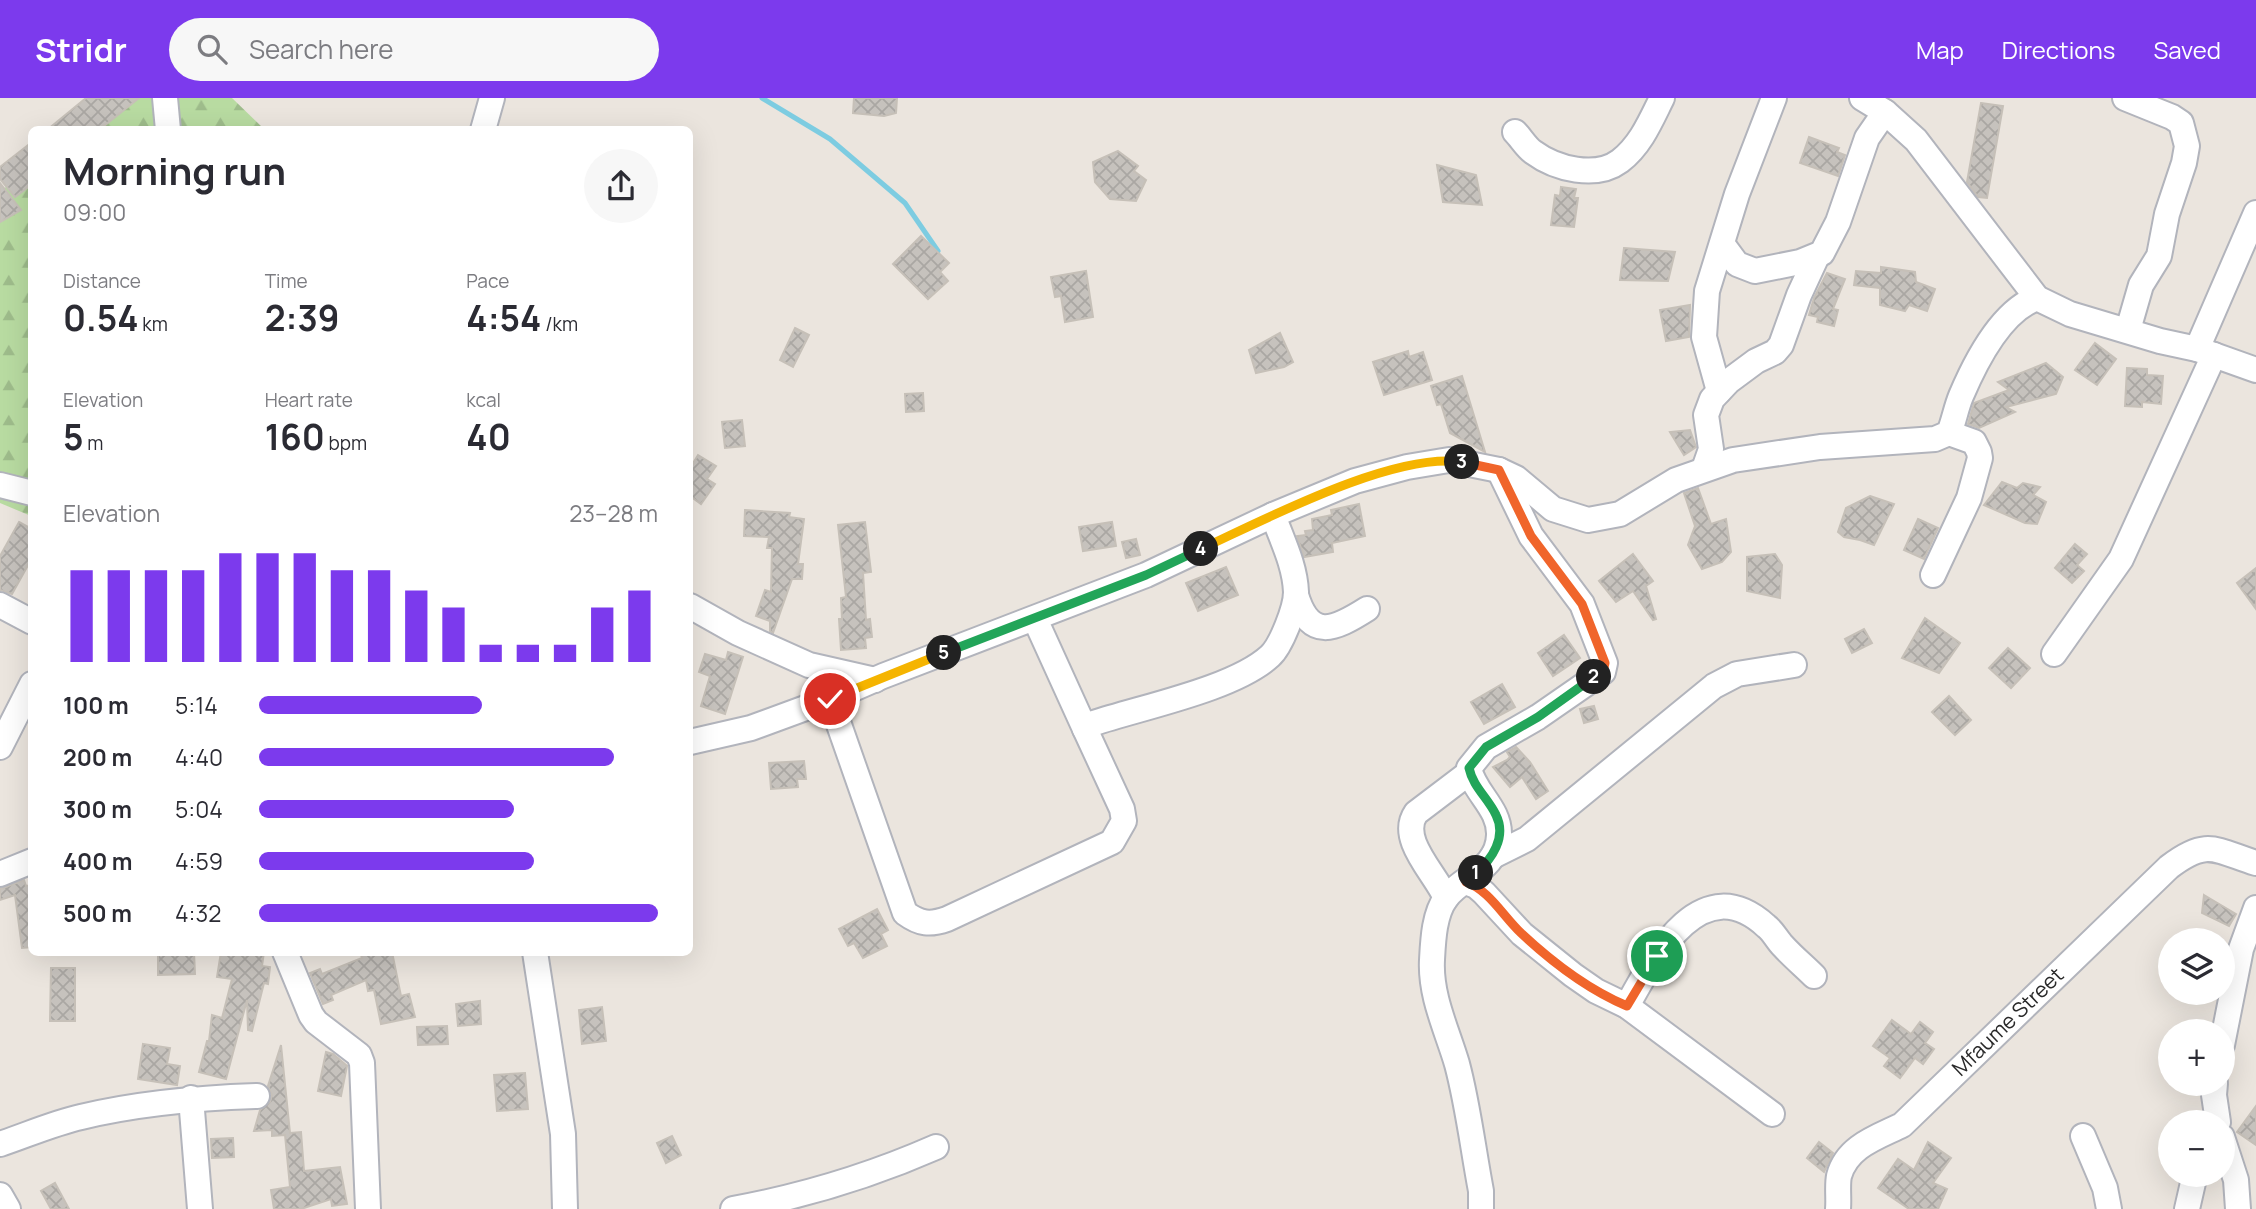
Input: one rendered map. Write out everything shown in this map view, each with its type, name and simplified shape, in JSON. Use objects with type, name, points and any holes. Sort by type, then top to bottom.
[{"type":"street","points":[[165,98],[168,126]]},
{"type":"street","points":[[483,126],[492,98]]},
{"type":"street","points":[[1515,132],[1531,150],[1544,159],[1583,171],[1603,170],[1620,161],[1644,135],[1662,98]]},
{"type":"street","points":[[1720,391],[1710,364],[1704,327],[1707,291],[1737,194],[1774,98]]},
{"type":"street","points":[[1862,98],[1885,112],[1916,140],[2037,298],[2070,314],[2205,352],[2256,370]]},
{"type":"street","points":[[2125,98],[2181,123],[2187,146],[2167,214],[2159,257],[2141,285],[2128,330]]},
{"type":"street","points":[[1723,245],[1737,264],[1755,271],[1775,269],[1822,253],[1838,222],[1867,138],[1885,112]]},
{"type":"street","points":[[2054,654],[2121,559],[2205,352],[2256,213]]},
{"type":"street","points":[[1704,469],[1710,449],[1706,415],[1713,399],[1741,372],[1775,352],[1781,345],[1817,256]]},
{"type":"street","points":[[1949,433],[1962,395],[1996,333],[2020,306],[2037,298]]},
{"type":"street","points":[[693,741],[751,728],[1035,619],[1146,575],[1273,515],[1355,481],[1407,467],[1449,460],[1499,470],[1516,478],[1553,509],[1588,520],[1620,514],[1676,480],[1733,460],[1781,451],[1923,441],[1949,433],[1974,442],[1980,458],[1969,498],[1933,575]]},
{"type":"street","points":[[1481,1209],[1481,1191],[1457,1064],[1444,1030],[1435,993],[1432,964],[1437,921],[1446,898],[1489,862],[1500,835],[1498,817],[1472,781],[1469,768],[1486,747],[1538,717],[1603,672],[1605,663],[1582,604],[1531,536],[1499,470]]},
{"type":"street","points":[[0,485],[28,492]]},
{"type":"street","points":[[1273,515],[1294,572],[1300,610],[1308,621],[1322,628],[1341,624],[1367,609]]},
{"type":"street","points":[[1085,729],[1094,723],[1181,697],[1238,676],[1271,655],[1287,623],[1296,595]]},
{"type":"street","points":[[0,605],[28,620]]},
{"type":"street","points":[[693,608],[738,634],[809,665],[875,680]]},
{"type":"street","points":[[830,699],[905,913],[918,922],[933,924],[1112,842],[1124,821],[1122,809],[1035,619]]},
{"type":"street","points":[[1493,856],[1527,839],[1714,686],[1737,674],[1794,665]]},
{"type":"street","points":[[0,747],[28,692]]},
{"type":"street","points":[[1446,898],[1410,835],[1411,821],[1416,813],[1470,772]]},
{"type":"street","name":"Mfaume Street","points":[[1838,1209],[1838,1177],[1863,1142],[1902,1125],[2169,867],[2187,853],[2205,847],[2256,863]]},
{"type":"street","points":[[0,874],[28,863]]},
{"type":"street","points":[[1466,882],[1476,886],[1522,934],[1573,975],[1596,991],[1627,1006],[1772,1114]]},
{"type":"street","points":[[1627,1006],[1657,956],[1682,925],[1703,909],[1720,905],[1737,907],[1766,925],[1782,946],[1814,976]]},
{"type":"street","points":[[2227,1019],[2241,948],[2256,908]]},
{"type":"street","points":[[287,956],[311,1015],[316,1022],[359,1055],[362,1063],[368,1209]]},
{"type":"street","points":[[536,956],[563,1133],[565,1209]]},
{"type":"street","points":[[0,1144],[80,1117],[191,1098],[257,1096]]},
{"type":"street","points":[[191,1098],[200,1209]]},
{"type":"street","points":[[2083,1136],[2105,1188],[2109,1209]]},
{"type":"street","points":[[733,1209],[792,1198],[886,1169],[936,1147]]},
{"type":"street","points":[[2235,1177],[2238,1209]]},
{"type":"street","points":[[2187,1209],[2192,1187]]},
{"type":"street","points":[[0,1195],[8,1209]]},
{"type":"green space","points":[[128,98],[232,98],[261,126],[82,126]]},
{"type":"green space","points":[[28,169],[28,515],[0,503],[0,192]]},
{"type":"building","points":[[86,98],[139,98],[104,126],[52,126]]},
{"type":"building","points":[[854,98],[897,98],[896,113],[884,116],[853,113]]},
{"type":"building","points":[[1981,103],[2003,106],[1987,198],[1978,197],[1967,182]]},
{"type":"building","points":[[1809,137],[1839,148],[1837,152],[1845,155],[1838,176],[1800,163]]},
{"type":"building","points":[[28,145],[28,187],[15,197],[0,179],[0,167]]},
{"type":"building","points":[[1118,151],[1138,166],[1134,171],[1146,180],[1136,201],[1110,199],[1095,182],[1093,162]]},
{"type":"building","points":[[1437,165],[1476,175],[1482,205],[1443,202]]},
{"type":"building","points":[[0,183],[21,210],[0,222]]},
{"type":"building","points":[[1561,187],[1576,189],[1574,198],[1578,198],[1574,227],[1551,225],[1555,195],[1560,196]]},
{"type":"building","points":[[921,236],[949,263],[940,272],[948,281],[928,299],[893,264]]},
{"type":"building","points":[[1624,248],[1675,252],[1668,281],[1620,280]]},
{"type":"building","points":[[1881,267],[1915,272],[1916,282],[1935,289],[1927,311],[1909,305],[1905,311],[1880,305],[1880,288],[1854,285],[1856,271],[1881,273]]},
{"type":"building","points":[[1086,271],[1093,317],[1065,322],[1061,296],[1055,297],[1051,277]]},
{"type":"building","points":[[1827,273],[1845,279],[1833,309],[1838,310],[1834,326],[1817,322],[1818,317],[1809,315],[1814,298]]},
{"type":"building","points":[[1690,305],[1689,337],[1666,341],[1660,310]]},
{"type":"building","points":[[795,328],[809,335],[793,367],[780,360]]},
{"type":"building","points":[[1280,333],[1293,362],[1284,367],[1256,373],[1249,350]]},
{"type":"building","points":[[2095,343],[2116,359],[2097,385],[2075,370]]},
{"type":"building","points":[[1408,351],[1409,357],[1423,352],[1432,380],[1384,395],[1373,362]]},
{"type":"building","points":[[2046,363],[2063,377],[2056,394],[2006,407],[2015,412],[1979,428],[1968,424],[1974,403],[2009,390],[1998,382]]},
{"type":"building","points":[[2127,368],[2147,369],[2147,375],[2163,376],[2161,404],[2142,402],[2142,407],[2125,406]]},
{"type":"building","points":[[1462,376],[1485,452],[1450,433],[1441,404],[1437,405],[1431,386]]},
{"type":"building","points":[[923,393],[924,411],[906,412],[905,394]]},
{"type":"building","points":[[742,420],[745,446],[725,448],[722,422]]},
{"type":"building","points":[[1690,430],[1696,447],[1684,455],[1670,432]]},
{"type":"building","points":[[698,455],[716,466],[707,479],[715,484],[701,504],[693,498],[693,463]]},
{"type":"building","points":[[2002,482],[2017,488],[2023,483],[2040,487],[2033,495],[2046,502],[2037,524],[2025,523],[1984,505]]},
{"type":"building","points":[[1698,488],[1711,524],[1726,519],[1731,552],[1722,562],[1702,569],[1688,545],[1695,526],[1684,493]]},
{"type":"building","points":[[1870,496],[1894,504],[1874,545],[1844,537],[1838,532],[1846,508]]},
{"type":"building","points":[[1359,504],[1365,536],[1332,543],[1333,552],[1304,557],[1297,536],[1306,535],[1305,531],[1313,530],[1312,519],[1332,515],[1331,510]]},
{"type":"building","points":[[745,510],[790,513],[789,517],[804,519],[798,564],[803,564],[802,579],[792,579],[773,633],[770,631],[770,621],[756,616],[765,590],[771,592],[772,548],[767,548],[769,537],[744,536]]},
{"type":"building","points":[[1918,519],[1938,528],[1924,559],[1904,550]]},
{"type":"building","points":[[19,522],[28,527],[28,565],[12,594],[0,590],[0,556]]},
{"type":"building","points":[[865,522],[871,572],[863,573],[866,620],[870,619],[872,637],[865,638],[866,648],[841,650],[839,619],[842,619],[841,598],[846,597],[838,525]]},
{"type":"building","points":[[1112,522],[1116,546],[1083,551],[1079,527]]},
{"type":"building","points":[[1136,539],[1140,555],[1126,558],[1122,542]]},
{"type":"building","points":[[2075,544],[2087,554],[2077,565],[2084,571],[2072,583],[2055,568]]},
{"type":"building","points":[[1633,554],[1653,581],[1646,586],[1656,619],[1653,620],[1633,591],[1616,602],[1599,581]]},
{"type":"building","points":[[1775,554],[1782,565],[1780,598],[1747,591],[1747,557]]},
{"type":"building","points":[[1226,567],[1238,595],[1198,611],[1186,583]]},
{"type":"building","points":[[2256,568],[2256,609],[2237,583]]},
{"type":"building","points":[[1925,618],[1960,643],[1939,673],[1902,658]]},
{"type":"building","points":[[1864,629],[1872,643],[1852,653],[1845,639]]},
{"type":"building","points":[[1564,635],[1580,658],[1553,676],[1538,653]]},
{"type":"building","points":[[2008,648],[2030,668],[2011,688],[1989,668]]},
{"type":"building","points":[[728,652],[743,657],[725,714],[701,706],[710,676],[699,672],[705,654],[726,660]]},
{"type":"building","points":[[1502,684],[1515,707],[1484,724],[1471,702]]},
{"type":"building","points":[[1949,696],[1971,720],[1955,735],[1932,712]]},
{"type":"building","points":[[1594,706],[1598,719],[1584,723],[1580,709]]},
{"type":"building","points":[[1516,747],[1530,762],[1548,791],[1536,799],[1522,777],[1510,787],[1493,767],[1507,760],[1510,757],[1507,752]]},
{"type":"building","points":[[804,761],[806,779],[797,779],[798,787],[771,789],[769,763]]},
{"type":"building","points":[[24,880],[28,886],[28,947],[22,948],[15,895],[0,900],[0,889]]},
{"type":"building","points":[[2204,895],[2236,914],[2229,926],[2202,913]]},
{"type":"building","points":[[877,909],[888,930],[881,934],[887,946],[863,958],[854,943],[848,946],[839,929]]},
{"type":"building","points":[[158,956],[194,956],[195,974],[158,975]]},
{"type":"building","points":[[220,956],[263,956],[262,966],[270,967],[268,984],[264,983],[252,1031],[248,1030],[247,1000],[226,1079],[199,1072],[209,1041],[212,1015],[222,1018],[232,979],[217,977]]},
{"type":"building","points":[[361,956],[393,956],[401,996],[409,994],[415,1017],[381,1024],[374,990],[368,991],[366,980],[331,995],[333,1000],[323,1004],[310,973],[320,969],[322,974]]},
{"type":"building","points":[[51,968],[75,968],[75,1021],[50,1021]]},
{"type":"building","points":[[480,1001],[481,1024],[458,1026],[456,1004]]},
{"type":"building","points":[[602,1007],[606,1041],[582,1044],[579,1010]]},
{"type":"building","points":[[1892,1020],[1911,1034],[1920,1022],[1933,1032],[1925,1043],[1934,1049],[1923,1064],[1915,1058],[1900,1078],[1884,1066],[1890,1058],[1873,1046]]},
{"type":"building","points":[[447,1026],[448,1044],[418,1045],[417,1027]]},
{"type":"building","points":[[143,1044],[170,1048],[167,1064],[180,1066],[177,1085],[138,1079]]},
{"type":"building","points":[[281,1045],[290,1133],[301,1132],[304,1171],[340,1167],[347,1204],[332,1206],[331,1199],[301,1209],[274,1209],[271,1190],[290,1187],[285,1135],[272,1136],[272,1130],[254,1131],[260,1110],[270,1102],[272,1095],[268,1086]]},
{"type":"building","points":[[326,1052],[333,1054],[347,1066],[341,1096],[318,1091]]},
{"type":"building","points":[[525,1073],[528,1109],[497,1111],[494,1075]]},
{"type":"building","points":[[2256,1106],[2256,1145],[2237,1132]]},
{"type":"building","points":[[672,1136],[681,1155],[666,1163],[657,1143]]},
{"type":"building","points":[[233,1138],[234,1157],[212,1158],[211,1139]]},
{"type":"building","points":[[1819,1142],[1833,1153],[1824,1172],[1807,1158]]},
{"type":"building","points":[[1928,1142],[1951,1158],[1933,1183],[1947,1189],[1938,1209],[1909,1209],[1878,1188],[1898,1159],[1914,1170]]},
{"type":"building","points":[[55,1183],[69,1209],[51,1209],[41,1191]]},
{"type":"waterway","points":[[762,98],[830,139],[905,203],[938,251]]},
{"type":"route","points":[[830,699],[1146,575],[1273,515],[1355,481],[1407,467],[1449,460],[1499,470],[1531,536],[1582,604],[1605,663],[1603,672],[1538,717],[1486,747],[1469,768],[1472,781],[1498,817],[1500,835],[1497,848],[1489,862],[1466,882],[1476,886],[1522,934],[1573,975],[1596,991],[1627,1006],[1657,956]]}]
